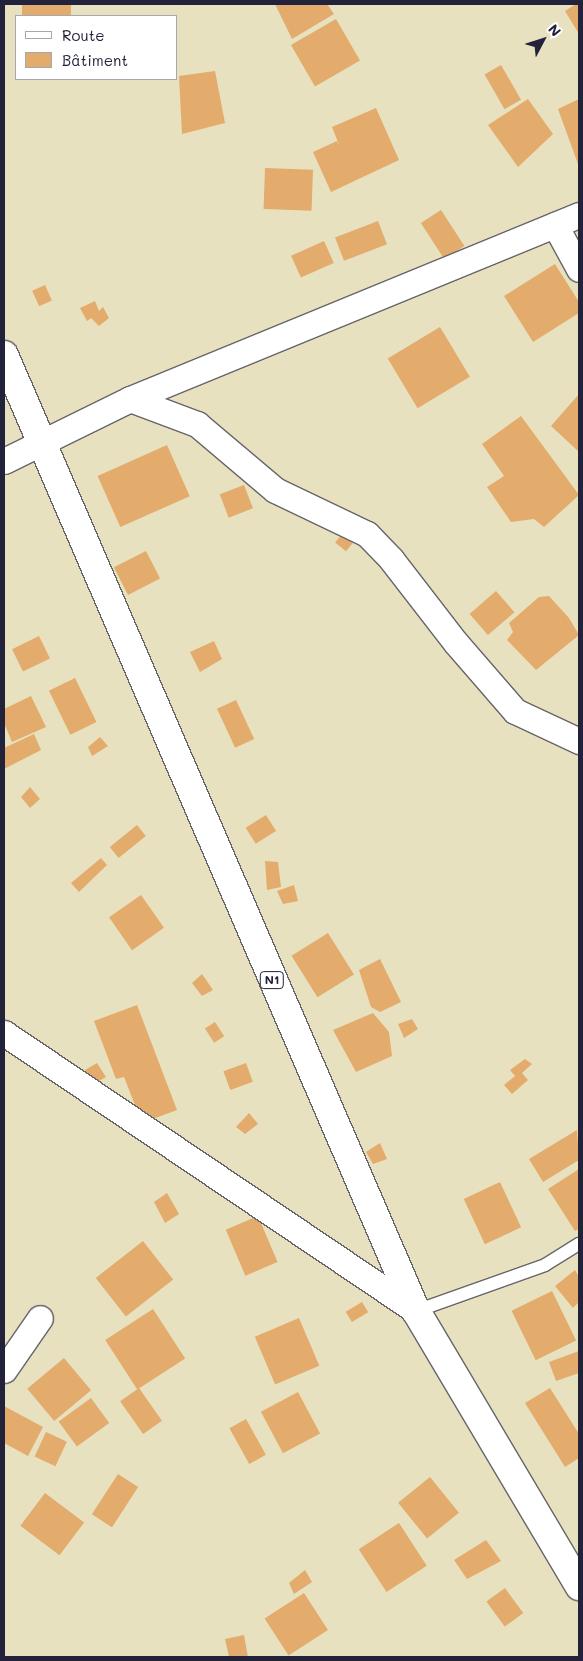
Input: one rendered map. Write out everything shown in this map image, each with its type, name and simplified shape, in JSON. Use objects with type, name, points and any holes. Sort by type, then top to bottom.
[{"type":"highway","name":"N1","points":[[4,355],[40,444],[416,1311],[579,1586]]},
{"type":"street","points":[[4,461],[130,399],[579,214]]},
{"type":"street","points":[[555,224],[579,269]]},
{"type":"street","points":[[130,399],[196,424],[275,490],[367,534],[391,559],[456,644],[515,711],[579,741]]},
{"type":"street","points":[[4,1033],[416,1311]]},
{"type":"street","points":[[4,1370],[40,1318]]},
{"type":"lane","points":[[416,1311],[545,1265],[579,1244]]},
{"type":"building","points":[[22,4],[71,4],[71,15],[22,15]]},
{"type":"building","points":[[275,4],[327,4],[334,14],[292,39]]},
{"type":"building","points":[[579,4],[579,34],[565,11]]},
{"type":"building","points":[[336,19],[360,61],[315,87],[291,45]]},
{"type":"building","points":[[501,65],[521,100],[505,109],[485,74]]},
{"type":"building","points":[[215,71],[225,123],[182,134],[179,76]]},
{"type":"building","points":[[528,99],[553,134],[518,167],[488,125]]},
{"type":"building","points":[[579,99],[579,163],[578,164],[558,109]]},
{"type":"building","points":[[376,108],[399,160],[331,192],[313,152],[337,141],[340,147],[332,127]]},
{"type":"building","points":[[265,168],[313,170],[312,211],[264,209]]},
{"type":"building","points":[[441,210],[464,246],[444,259],[421,223]]},
{"type":"building","points":[[378,221],[387,244],[344,261],[335,237]]},
{"type":"building","points":[[324,241],[334,263],[301,278],[291,256]]},
{"type":"building","points":[[555,264],[579,302],[579,313],[533,342],[504,296]]},
{"type":"building","points":[[45,285],[52,301],[39,306],[32,291]]},
{"type":"building","points":[[95,301],[99,311],[103,307],[109,318],[99,326],[91,318],[87,321],[80,308]]},
{"type":"building","points":[[440,327],[470,377],[418,408],[388,358]]},
{"type":"building","points":[[579,394],[579,452],[551,426]]},
{"type":"building","points":[[521,416],[579,495],[544,527],[534,519],[511,522],[487,487],[504,476],[482,444]]},
{"type":"building","points":[[167,445],[190,496],[120,527],[98,476]]},
{"type":"building","points":[[244,485],[253,508],[229,518],[220,494]]},
{"type":"building","points":[[342,534],[353,543],[346,551],[335,543]]},
{"type":"building","points":[[146,551],[160,579],[128,595],[114,567]]},
{"type":"building","points":[[496,591],[514,612],[488,635],[470,614]]},
{"type":"building","points":[[549,596],[569,618],[579,635],[536,670],[507,640],[513,632],[509,623],[539,597]]},
{"type":"building","points":[[39,636],[50,658],[23,672],[12,649]]},
{"type":"building","points":[[214,641],[222,659],[200,672],[190,652]]},
{"type":"building","points":[[75,678],[96,722],[70,735],[49,691]]},
{"type":"building","points":[[31,696],[46,727],[12,742],[4,723],[4,709]]},
{"type":"building","points":[[236,700],[254,739],[235,748],[217,709]]},
{"type":"building","points":[[34,734],[41,750],[4,769],[4,748]]},
{"type":"building","points":[[100,737],[108,746],[92,756],[88,747]]},
{"type":"building","points":[[30,787],[40,799],[30,808],[21,797]]},
{"type":"building","points":[[266,815],[276,831],[256,844],[246,828]]},
{"type":"building","points":[[137,825],[146,836],[119,858],[110,847]]},
{"type":"building","points":[[101,858],[107,865],[79,892],[71,883]]},
{"type":"building","points":[[265,861],[278,862],[281,887],[267,890]]},
{"type":"building","points":[[294,885],[298,901],[283,904],[277,891]]},
{"type":"building","points":[[141,895],[164,928],[132,950],[109,917]]},
{"type":"building","points":[[328,933],[354,975],[317,997],[292,956]]},
{"type":"building","points":[[380,959],[401,1002],[380,1012],[371,1007],[359,970]]},
{"type":"building","points":[[202,974],[213,990],[202,996],[192,983]]},
{"type":"building","points":[[137,1005],[177,1110],[142,1123],[124,1077],[116,1079],[94,1021]]},
{"type":"building","points":[[373,1013],[389,1032],[392,1056],[356,1072],[333,1030]]},
{"type":"building","points":[[412,1019],[418,1029],[404,1038],[398,1024]]},
{"type":"building","points":[[215,1022],[224,1036],[214,1043],[205,1029]]},
{"type":"building","points":[[525,1059],[532,1064],[522,1073],[528,1080],[512,1094],[504,1085],[515,1076],[510,1070]]},
{"type":"building","points":[[97,1063],[106,1077],[92,1085],[85,1070]]},
{"type":"building","points":[[246,1063],[253,1082],[230,1090],[223,1071]]},
{"type":"building","points":[[249,1113],[258,1124],[245,1134],[236,1127]]},
{"type":"building","points":[[577,1130],[579,1160],[543,1182],[529,1159]]},
{"type":"building","points":[[380,1143],[387,1159],[373,1164],[366,1152]]},
{"type":"building","points":[[579,1169],[579,1229],[575,1231],[548,1189]]},
{"type":"building","points":[[500,1182],[521,1227],[485,1244],[464,1199]]},
{"type":"building","points":[[167,1193],[179,1214],[165,1223],[154,1202]]},
{"type":"building","points":[[258,1216],[278,1262],[245,1276],[226,1230]]},
{"type":"building","points":[[143,1241],[173,1280],[126,1317],[96,1278]]},
{"type":"building","points":[[575,1270],[579,1277],[579,1302],[573,1308],[555,1286]]},
{"type":"building","points":[[552,1291],[576,1340],[536,1360],[512,1311]]},
{"type":"building","points":[[362,1302],[368,1312],[352,1322],[346,1312]]},
{"type":"building","points":[[153,1309],[185,1358],[137,1390],[105,1340]]},
{"type":"building","points":[[299,1318],[319,1366],[275,1385],[255,1337]]},
{"type":"building","points":[[579,1351],[579,1373],[556,1381],[549,1362]]},
{"type":"building","points":[[64,1358],[91,1390],[54,1421],[27,1389]]},
{"type":"building","points":[[139,1388],[162,1421],[143,1434],[120,1401]]},
{"type":"building","points":[[550,1388],[579,1434],[579,1458],[565,1467],[525,1403]]},
{"type":"building","points":[[298,1392],[320,1433],[283,1453],[261,1412]]},
{"type":"building","points":[[91,1398],[109,1423],[77,1447],[59,1422]]},
{"type":"building","points":[[4,1406],[43,1427],[28,1456],[4,1443]]},
{"type":"building","points":[[246,1419],[266,1455],[249,1464],[229,1428]]},
{"type":"building","points":[[46,1432],[67,1442],[55,1466],[35,1456]]},
{"type":"building","points":[[118,1474],[138,1487],[112,1527],[92,1514]]},
{"type":"building","points":[[430,1477],[459,1513],[427,1539],[398,1503]]},
{"type":"building","points":[[45,1493],[84,1522],[59,1555],[20,1526]]},
{"type":"building","points":[[399,1523],[427,1566],[387,1592],[359,1549]]},
{"type":"building","points":[[486,1540],[501,1561],[467,1579],[454,1560]]},
{"type":"building","points":[[305,1570],[312,1582],[294,1594],[289,1583]]},
{"type":"building","points":[[505,1588],[523,1613],[505,1627],[486,1602]]},
{"type":"building","points":[[304,1593],[328,1630],[289,1655],[265,1619]]},
{"type":"building","points":[[244,1635],[248,1657],[229,1657],[225,1639]]}]
